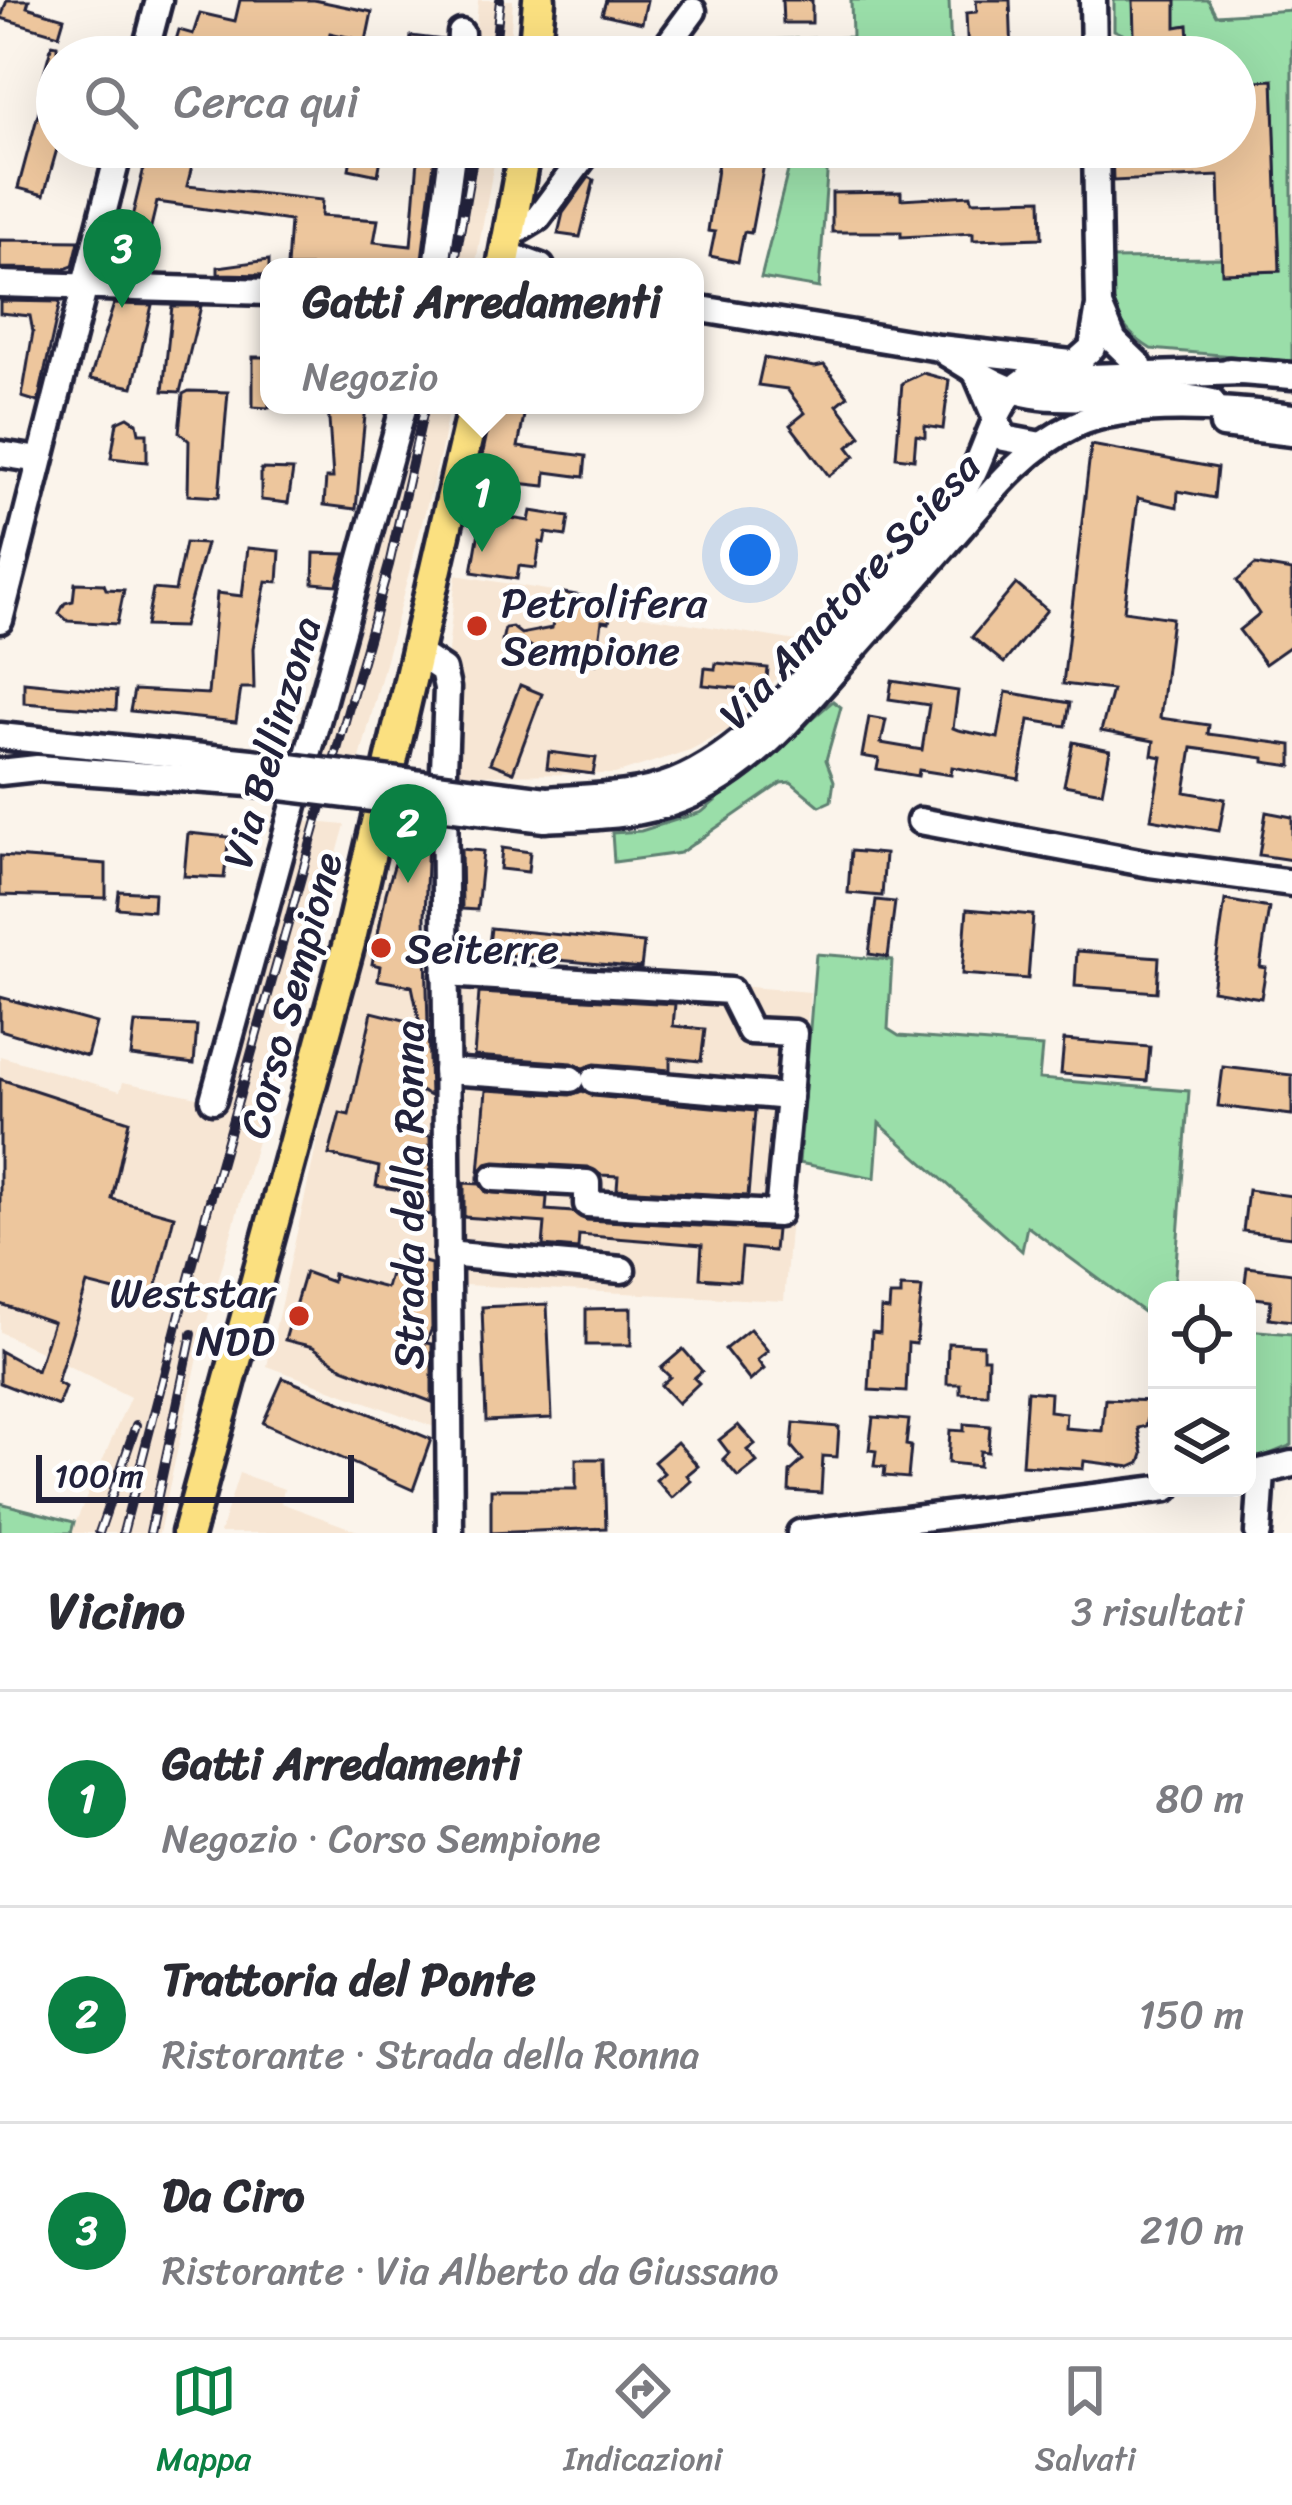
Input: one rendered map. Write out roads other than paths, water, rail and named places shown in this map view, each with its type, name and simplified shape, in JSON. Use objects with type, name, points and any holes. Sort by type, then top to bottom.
[{"type":"main road","points":[[536,36],[539,0]]},
{"type":"main road","points":[[506,252],[521,168]]},
{"type":"main road","name":"Corso Sempione","points":[[188,1533],[350,943],[472,414]]},
{"type":"street","points":[[150,36],[159,0]]},
{"type":"street","points":[[1093,0],[1094,36]]},
{"type":"street","points":[[674,36],[693,11]]},
{"type":"street","points":[[0,620],[115,168]]},
{"type":"street","points":[[438,258],[450,168]]},
{"type":"street","points":[[506,252],[575,168]]},
{"type":"street","points":[[1074,364],[1092,347],[1099,306],[1096,168]]},
{"type":"street","points":[[0,284],[260,292]]},
{"type":"street","points":[[1099,306],[1114,341],[1139,364]]},
{"type":"street","name":"Via Amatore Sciesa","points":[[704,309],[939,348],[1074,364],[1292,376]]},
{"type":"street","name":"Via Amatore Sciesa","points":[[939,348],[1011,389],[1040,396],[1176,393],[1292,417]]},
{"type":"street","name":"Via Amatore Sciesa","points":[[976,371],[1004,439],[1040,445]]},
{"type":"street","name":"Via Amatore Sciesa","points":[[546,810],[673,782],[716,758],[764,721],[968,483],[1011,389],[1027,379],[1244,372]]},
{"type":"street","name":"Via Amatore Sciesa","points":[[0,736],[546,810],[632,813],[679,801],[724,776],[777,736],[986,499],[1040,445],[1078,423],[1110,416],[1175,411],[1261,413]]},
{"type":"street","name":"Via Amatore Sciesa","points":[[1175,411],[1192,422],[1292,433]]},
{"type":"street","name":"Via Bellinzona","points":[[213,1100],[402,414]]},
{"type":"street","points":[[0,454],[39,460]]},
{"type":"street","points":[[0,571],[23,523]]},
{"type":"street","name":"Strada della Ronna","points":[[419,654],[443,670],[447,688],[450,1533]]},
{"type":"street","name":"Via Amatore Sciesa","points":[[0,772],[37,768],[250,772]]},
{"type":"street","points":[[920,821],[1150,864],[1292,883]]},
{"type":"street","points":[[445,974],[730,991],[750,1031],[794,1033],[778,1214],[586,1204],[587,1183],[494,1178]]},
{"type":"street","points":[[446,1071],[789,1097]]},
{"type":"street","points":[[447,1254],[622,1270]]},
{"type":"street","points":[[1256,1473],[1292,1463]]},
{"type":"street","points":[[800,1533],[1148,1490]]},
{"type":"street","points":[[1256,1497],[1258,1533]]},
{"type":"railway","points":[[496,36],[500,0]]},
{"type":"railway","points":[[456,258],[471,168]]},
{"type":"railway","points":[[123,1533],[200,1236],[389,565],[423,414]]},
{"type":"railway","points":[[150,1533],[192,1334]]},
{"type":"railway","points":[[99,1533],[136,1425]]},
{"type":"place","name":"Da Ciro","points":[[122,308]]},
{"type":"place","name":"Gatti Arredamenti","points":[[482,552]]},
{"type":"place","name":"Petrolifera Sempione","points":[[477,626]]},
{"type":"place","name":"Trattoria del Ponte","points":[[408,883]]},
{"type":"place","name":"Seiterre","points":[[381,948]]},
{"type":"place","name":"Weststar NDD","points":[[299,1316]]}]
